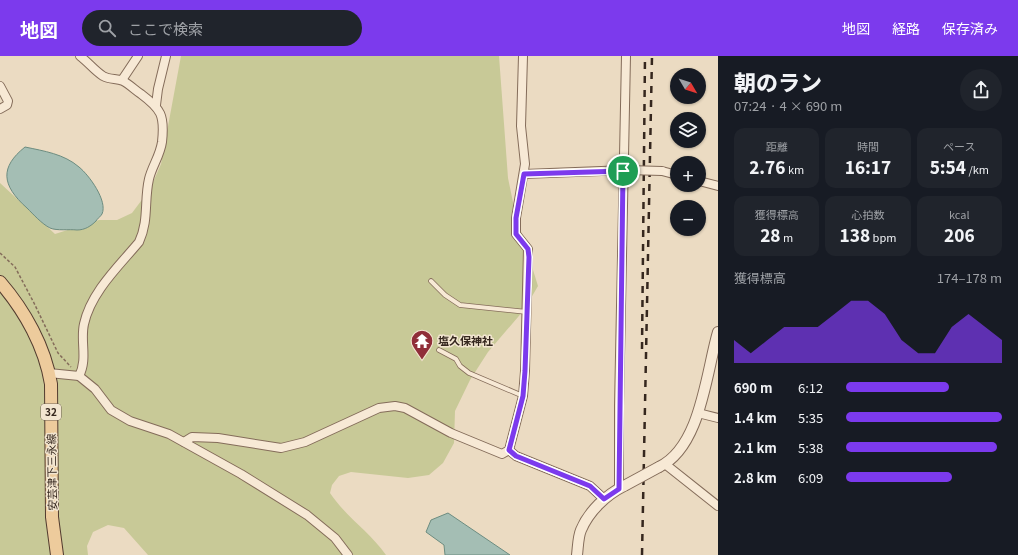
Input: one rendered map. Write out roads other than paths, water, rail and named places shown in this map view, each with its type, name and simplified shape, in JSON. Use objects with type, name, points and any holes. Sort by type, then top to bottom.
[{"type":"main road","name":"安芸津下三永線","points":[[0,282],[36,335],[49,373],[51,384],[52,517],[57,555]]},
{"type":"street","points":[[79,376],[83,368],[84,324],[90,307],[98,292],[139,242],[143,234],[148,202],[147,186],[162,142],[161,114],[156,105],[122,80],[113,80],[103,76],[80,56]]},
{"type":"street","points":[[122,80],[138,56]]},
{"type":"street","points":[[156,105],[158,89],[166,56]]},
{"type":"street","points":[[184,442],[192,437],[218,438],[281,448],[305,442],[379,408],[395,406],[405,408],[451,432],[502,454],[509,450],[523,396],[527,312],[528,249],[516,234],[516,218],[525,164],[521,126],[523,56]]},
{"type":"street","points":[[622,487],[626,56]]},
{"type":"street","points":[[0,86],[8,101],[7,105],[0,109]]},
{"type":"street","points":[[524,174],[626,171],[662,171],[670,173]]},
{"type":"street","points":[[706,183],[718,186]]},
{"type":"street","points":[[577,555],[580,531],[593,511],[604,499],[622,487],[662,466],[681,448],[692,432],[718,332]]},
{"type":"street","points":[[49,373],[79,376],[96,389],[111,410],[130,421],[169,434],[241,474],[307,515],[335,538],[348,555]]},
{"type":"street","points":[[698,413],[718,418]]},
{"type":"street","points":[[509,450],[516,456],[590,486],[604,499]]},
{"type":"street","points":[[662,466],[718,506]]},
{"type":"lane","points":[[431,281],[445,295],[460,305],[527,312]]},
{"type":"lane","points":[[439,350],[456,359],[460,366],[468,372],[523,396]]},
{"type":"railway","points":[[642,349],[645,56]]},
{"type":"railway","points":[[642,555],[652,56]]},
{"type":"place","name":"塩久保神社","points":[[422,360]]}]
